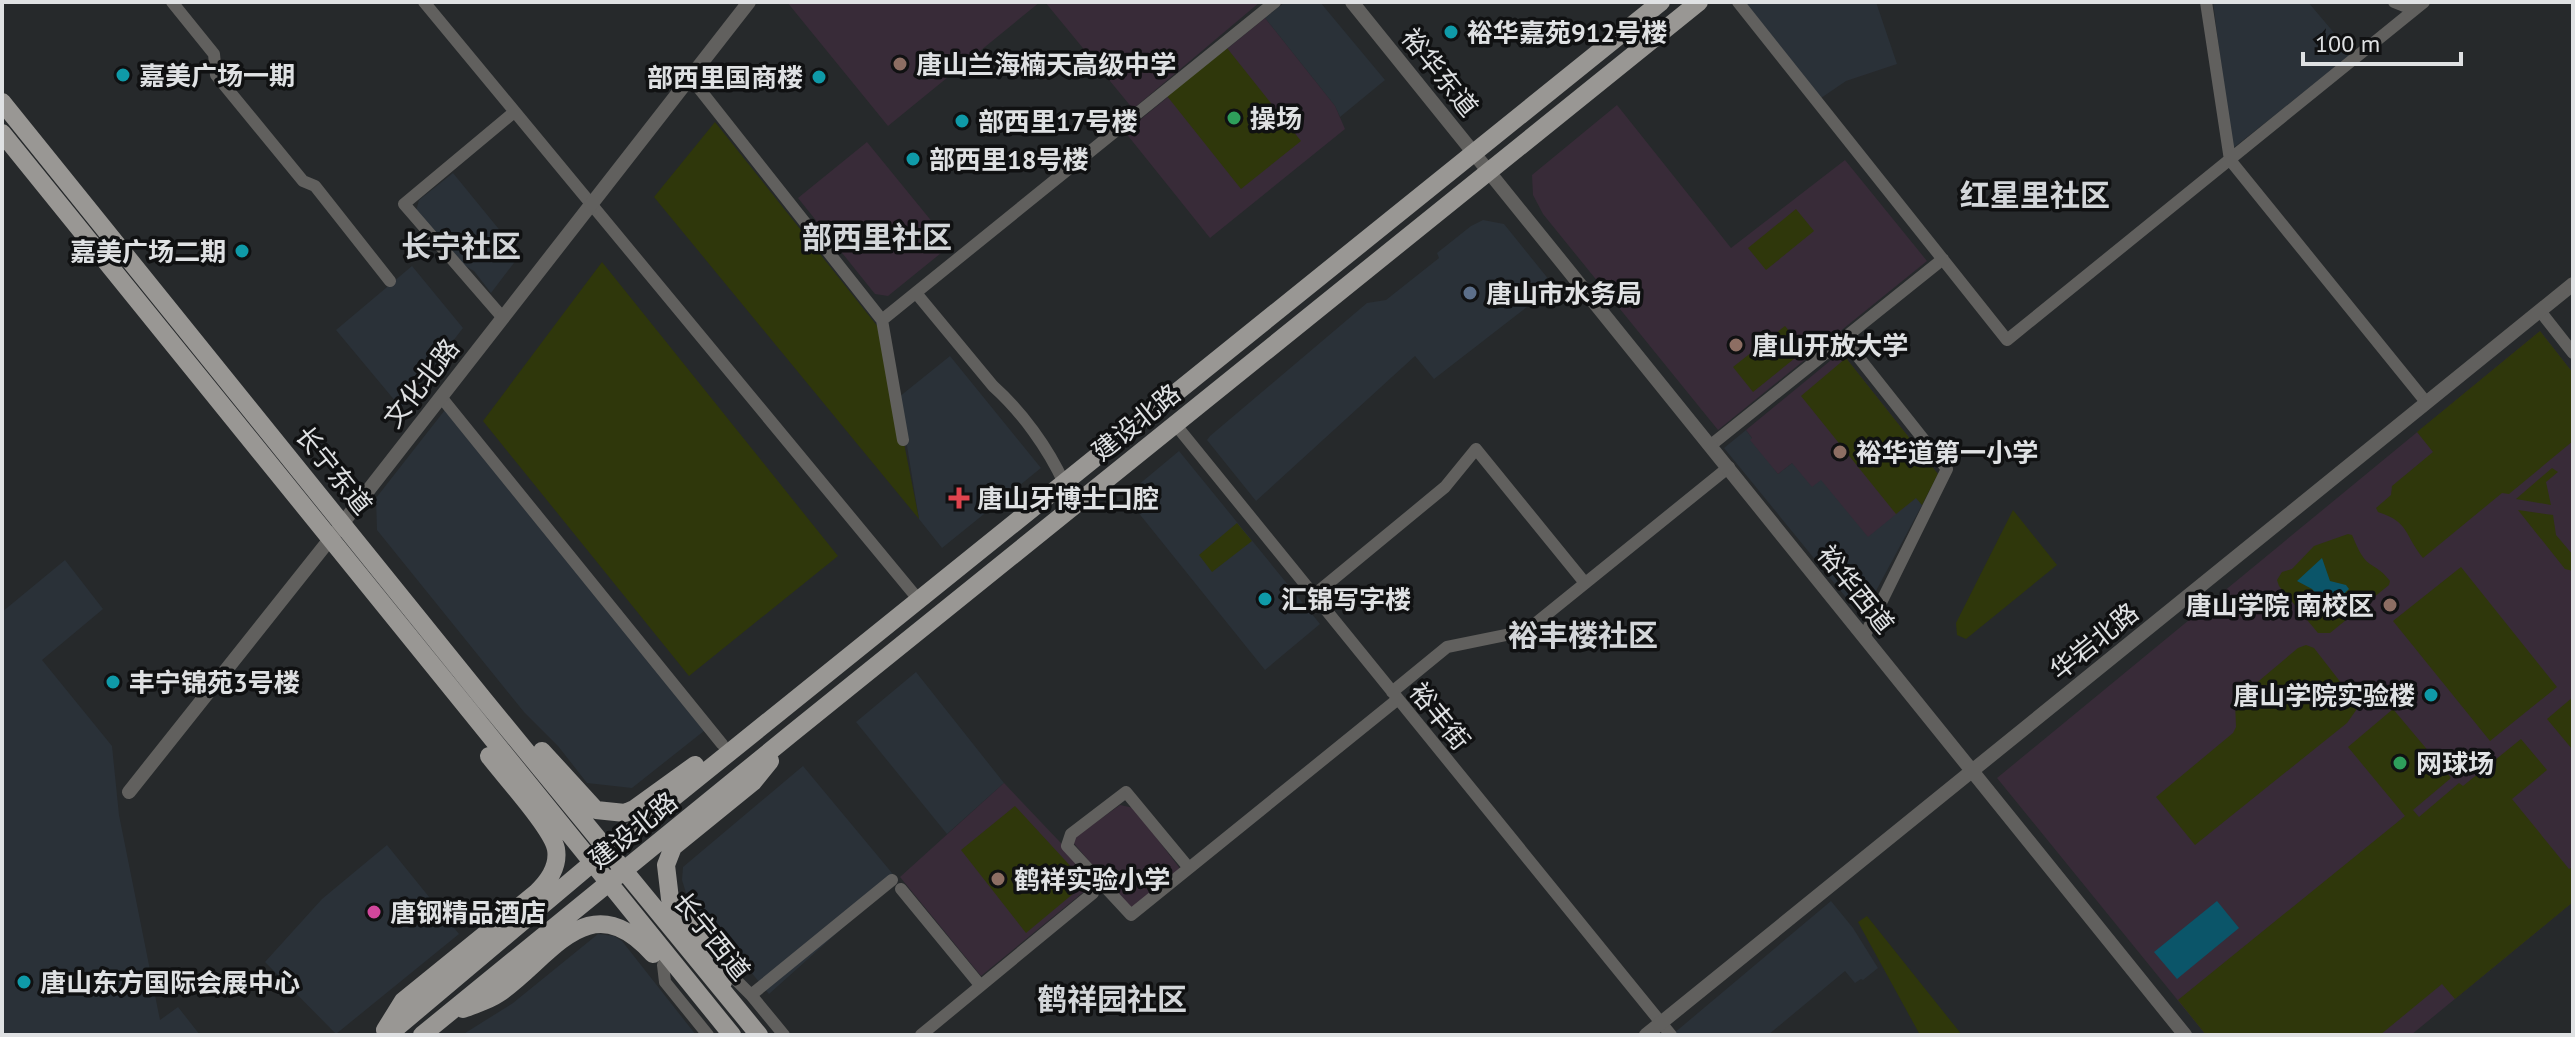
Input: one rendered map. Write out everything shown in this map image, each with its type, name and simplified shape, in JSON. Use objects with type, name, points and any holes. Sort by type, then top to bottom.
[{"type":"main road","name":"建设北路","points":[[385,1035],[918,599],[1661,2]]},
{"type":"main road","name":"建设北路","points":[[422,1035],[1699,2]]},
{"type":"main road","name":"长宁东道","points":[[2,102],[625,870]]},
{"type":"main road","name":"长宁东道","points":[[2,133],[608,884]]},
{"type":"main road","points":[[485,701],[516,720],[596,810],[625,813],[657,795],[722,744],[775,715]]},
{"type":"main road","points":[[385,1035],[403,1001],[536,893],[553,872],[556,848],[548,833],[480,745],[470,714]]},
{"type":"main road","points":[[728,997],[714,958],[670,899],[666,865],[673,847],[753,782],[791,734]]},
{"type":"main road","name":"长宁西道","points":[[625,870],[759,1035]]},
{"type":"main road","name":"长宁西道","points":[[608,884],[732,1035]]},
{"type":"main road","points":[[443,1018],[497,995],[565,937],[593,923],[622,929],[643,943],[663,965],[684,978]]},
{"type":"street","points":[[172,2],[214,54],[216,75],[303,181],[315,186],[390,281]]},
{"type":"street","points":[[424,2],[918,599]]},
{"type":"street","name":"文化北路","points":[[129,792],[749,2]]},
{"type":"street","points":[[882,320],[1275,2]]},
{"type":"street","name":"裕华东道","points":[[1352,2],[1490,173]]},
{"type":"street","points":[[1738,2],[2007,340],[2419,6]]},
{"type":"street","points":[[2206,2],[2230,160],[2426,402]]},
{"type":"street","points":[[2394,2],[2419,6]]},
{"type":"street","points":[[690,77],[882,320],[903,440]]},
{"type":"street","points":[[503,318],[404,204],[513,113]]},
{"type":"street","name":"裕华西道","points":[[1490,173],[2185,1035]]},
{"type":"street","points":[[1711,445],[1943,259]]},
{"type":"street","name":"华岩北路","points":[[1646,1035],[1666,1029],[1972,770],[2573,284]]},
{"type":"street","points":[[916,293],[1053,458],[1064,483]]},
{"type":"street","points":[[2540,311],[2573,353]]},
{"type":"street","points":[[1844,339],[1947,469],[1864,637]]},
{"type":"street","points":[[441,397],[722,744]]},
{"type":"street","name":"裕丰街","points":[[1175,424],[1666,1029]]},
{"type":"street","points":[[1314,595],[1445,487],[1476,449],[1585,583]]},
{"type":"street","points":[[1189,868],[1126,792],[1071,834],[1067,846],[1131,915],[1189,868],[1395,695],[1447,647],[1526,631],[1729,467]]},
{"type":"street","points":[[751,995],[896,884],[980,985]]},
{"type":"street","points":[[921,1035],[1093,893]]},
{"type":"street","points":[[714,958],[751,995],[784,1035]]},
{"type":"street","points":[[663,965],[665,982],[708,1035]]},
{"type":"shaded area","name":"唐山兰海楠天高级中学","points":[[787,2],[1040,2],[888,126]]},
{"type":"shaded area","name":"唐山兰海楠天高级中学","points":[[1045,2],[1260,2],[1133,109]]},
{"type":"shaded area","points":[[1285,2],[1320,2],[1385,80],[1340,117],[1335,106],[1265,18]]},
{"type":"shaded area","points":[[1745,2],[1876,2],[1897,64],[1846,81],[1821,98]]},
{"type":"shaded area","points":[[2213,2],[2308,2],[2352,54],[2232,149]]},
{"type":"shaded area","points":[[1265,18],[1335,106],[1345,129],[1210,238],[1125,132]]},
{"type":"shaded area","name":"唐山开放大学","points":[[1617,105],[1731,248],[1845,160],[1927,261],[1718,430],[1543,214],[1533,195],[1532,175]]},
{"type":"shaded area","points":[[867,142],[951,245],[888,296],[875,294],[798,198]]},
{"type":"shaded area","points":[[453,173],[520,255],[491,293],[474,271],[460,263],[416,211],[419,200]]},
{"type":"shaded area","points":[[1483,220],[1504,224],[1554,286],[1434,379],[1415,356],[1256,501],[1207,440],[1210,436],[1367,303],[1386,300],[1439,258],[1437,253]]},
{"type":"shaded area","points":[[412,266],[463,328],[401,408],[336,330]]},
{"type":"shaded area","name":"唐山学院 南校区","points":[[2540,331],[2573,373],[2573,902],[2411,1035],[2206,1035],[1997,778]]},
{"type":"shaded area","name":"唐山牙博士口腔","points":[[950,356],[1041,468],[942,548],[919,519],[899,397]]},
{"type":"shaded area","name":"裕华道第一小学","points":[[1836,356],[1846,358],[1938,474],[1916,498],[1868,537],[1821,480],[1812,487],[1792,463],[1778,474],[1750,440],[1752,438],[1746,430]]},
{"type":"shaded area","points":[[448,406],[709,727],[632,788],[587,783],[558,746],[524,712],[377,530],[376,498]]},
{"type":"shaded area","points":[[1746,430],[1778,474],[1792,463],[1821,479],[1916,497],[1922,505],[1862,617],[1724,448]]},
{"type":"shaded area","points":[[1179,451],[1320,624],[1265,670],[1125,496]]},
{"type":"shaded area","points":[[65,560],[103,609],[42,660],[112,746],[119,815],[160,1020],[178,1007],[200,1035],[2,1035],[2,612]]},
{"type":"shaded area","points":[[916,672],[1004,783],[947,834],[856,722]]},
{"type":"shaded area","points":[[803,766],[897,879],[769,994],[686,893],[682,880],[683,867]]},
{"type":"shaded area","name":"鹤祥实验小学","points":[[1004,783],[1097,881],[981,976],[900,877]]},
{"type":"shaded area","points":[[1120,805],[1134,808],[1181,870],[1131,910],[1071,840]]},
{"type":"shaded area","points":[[387,845],[459,934],[336,1034],[265,962],[322,899]]},
{"type":"shaded area","points":[[1831,901],[1853,928],[1878,968],[1855,983],[1845,971],[1768,1035],[1673,1034]]},
{"type":"shaded area","points":[[598,934],[614,936],[622,941],[696,1035],[462,1035],[513,1003]]},
{"type":"green space","name":"操场","points":[[1227,48],[1301,141],[1241,189],[1167,96]]},
{"type":"green space","points":[[715,122],[882,332],[919,519],[654,197]]},
{"type":"green space","points":[[1796,209],[1814,231],[1766,270],[1748,248]]},
{"type":"green space","points":[[602,262],[838,556],[689,676],[483,421]]},
{"type":"green space","points":[[1785,326],[1805,350],[1753,392],[1733,367]]},
{"type":"green space","points":[[2540,331],[2573,373],[2573,441],[2509,494],[2502,493],[2423,558],[2401,525],[2376,508],[2391,495],[2392,486],[2433,452],[2417,432]]},
{"type":"green space","points":[[1846,358],[1938,474],[1922,505],[1916,498],[1896,514],[1801,396]]},
{"type":"green space","points":[[2552,468],[2558,472],[2546,482],[2551,505],[2516,499]]},
{"type":"green space","points":[[2013,510],[2057,565],[1966,639],[1957,635],[1956,623]]},
{"type":"green space","points":[[2518,510],[2553,515],[2556,535],[2573,555],[2573,571],[2565,569]]},
{"type":"green space","points":[[1237,523],[1252,541],[1212,572],[1199,555]]},
{"type":"green space","points":[[2352,535],[2367,561],[2390,581],[2389,585],[2330,633],[2318,633],[2277,580],[2282,572],[2292,569],[2314,546]]},
{"type":"green space","points":[[2461,567],[2557,687],[2490,741],[2393,621]]},
{"type":"green space","points":[[2306,645],[2314,648],[2359,706],[2347,723],[2195,845],[2156,797],[2233,733],[2236,727],[2235,701],[2298,648]]},
{"type":"green space","points":[[2573,697],[2573,748],[2572,749],[2547,719]]},
{"type":"green space","points":[[2393,709],[2451,778],[2413,810],[2419,817],[2459,783],[2463,786],[2521,739],[2547,770],[2512,799],[2569,869],[2573,867],[2573,902],[2455,999],[2442,984],[2380,1035],[2206,1035],[2178,1000],[2405,816],[2348,747]]},
{"type":"green space","points":[[1015,806],[1086,883],[1026,933],[961,850]]},
{"type":"green space","points":[[1867,916],[1962,1035],[1920,1035],[1858,922]]},
{"type":"water","points":[[2322,558],[2330,581],[2346,585],[2349,589],[2329,608],[2312,589],[2297,581]]},
{"type":"water","points":[[2217,901],[2239,928],[2177,979],[2154,952]]},
{"type":"place","name":"裕华嘉苑912号楼","points":[[1451,32]]},
{"type":"place","name":"唐山兰海楠天高级中学","points":[[900,64]]},
{"type":"place","name":"嘉美广场一期","points":[[123,75]]},
{"type":"place","name":"部西里国商楼","points":[[819,77]]},
{"type":"place","name":"操场","points":[[1234,118]]},
{"type":"place","name":"部西里17号楼","points":[[962,121]]},
{"type":"place","name":"部西里18号楼","points":[[913,159]]},
{"type":"place","name":"嘉美广场二期","points":[[242,251]]},
{"type":"place","name":"唐山市水务局","points":[[1470,293]]},
{"type":"place","name":"唐山开放大学","points":[[1736,345]]},
{"type":"place","name":"裕华道第一小学","points":[[1840,452]]},
{"type":"place","name":"唐山牙博士口腔","points":[[959,498]]},
{"type":"place","name":"汇锦写字楼","points":[[1265,599]]},
{"type":"place","name":"唐山学院 南校区","points":[[2390,605]]},
{"type":"place","name":"丰宁锦苑3号楼","points":[[113,682]]},
{"type":"place","name":"唐山学院实验楼","points":[[2431,695]]},
{"type":"place","name":"网球场","points":[[2400,763]]},
{"type":"place","name":"鹤祥实验小学","points":[[998,879]]},
{"type":"place","name":"唐钢精品酒店","points":[[374,912]]},
{"type":"place","name":"唐山东方国际会展中心","points":[[24,982]]},
{"type":"district","name":"红星里社区","points":[[2035,194]]},
{"type":"district","name":"部西里社区","points":[[877,236]]},
{"type":"district","name":"长宁社区","points":[[461,245]]},
{"type":"district","name":"裕丰楼社区","points":[[1583,634]]},
{"type":"district","name":"鹤祥园社区","points":[[1112,998]]}]
